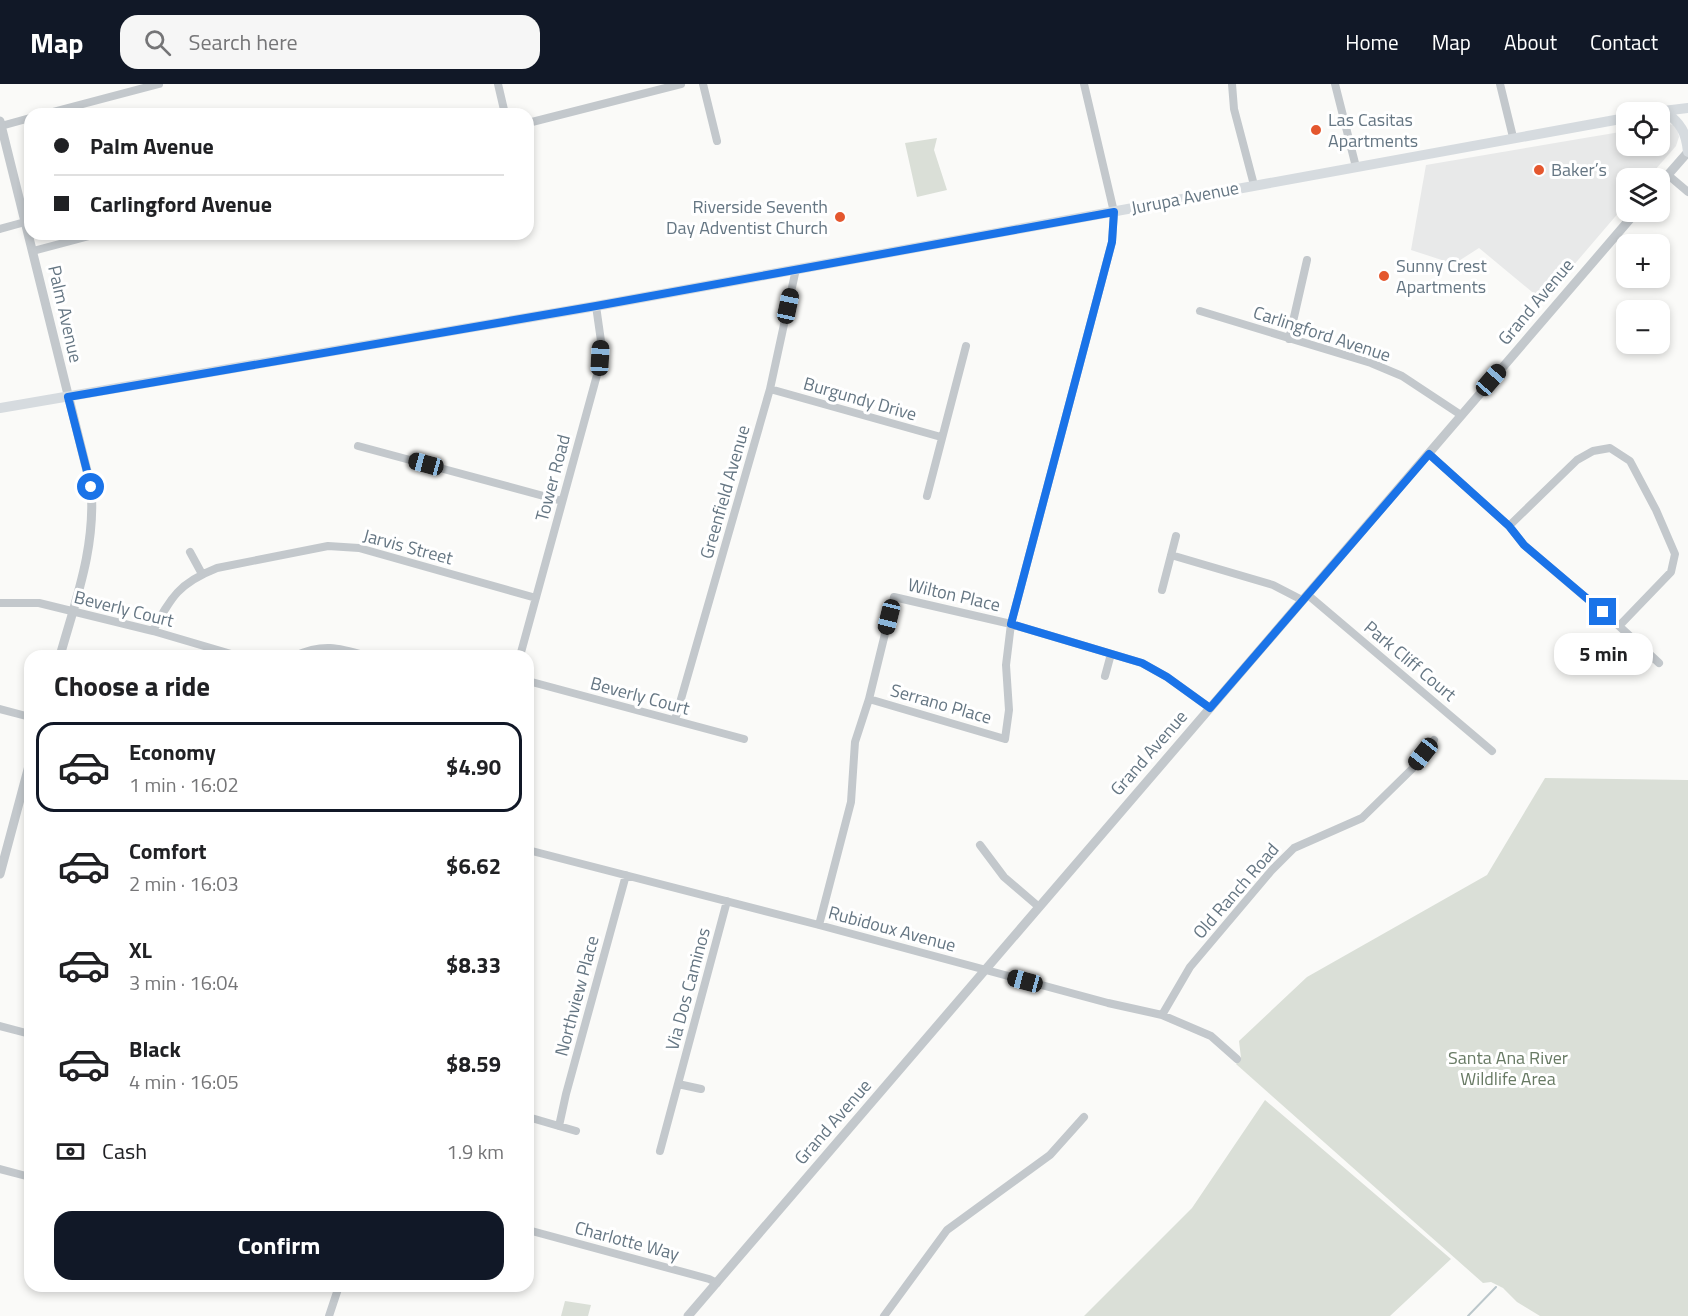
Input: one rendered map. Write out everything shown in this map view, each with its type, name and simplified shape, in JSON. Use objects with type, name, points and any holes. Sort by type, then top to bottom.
[{"type":"main road","points":[[1670,110],[1688,108]]},
{"type":"main road","points":[[1670,117],[1676,119],[1682,129],[1687,139],[1688,152]]},
{"type":"main road","name":"Jurupa Avenue","points":[[0,408],[596,306],[1616,120]]},
{"type":"street","points":[[68,108],[159,84]]},
{"type":"street","points":[[498,84],[504,108]]},
{"type":"street","points":[[534,121],[681,84]]},
{"type":"street","points":[[703,84],[717,141]]},
{"type":"street","points":[[1011,624],[1112,242],[1114,212],[1084,84]]},
{"type":"street","points":[[1232,84],[1234,110],[1254,185]]},
{"type":"street","points":[[1335,84],[1356,167]]},
{"type":"street","points":[[1500,84],[1513,137]]},
{"type":"street","points":[[1,123],[24,119]]},
{"type":"street","name":"Palm Avenue","points":[[1,123],[24,218]]},
{"type":"street","points":[[1670,173],[1688,152]]},
{"type":"street","points":[[1670,177],[1688,192]]},
{"type":"street","points":[[0,229],[24,222]]},
{"type":"street","name":"Grand Avenue","points":[[688,1316],[1627,222]]},
{"type":"street","name":"Palm Avenue","points":[[30,240],[86,466],[92,505],[90,544],[62,650]]},
{"type":"street","points":[[33,251],[74,240]]},
{"type":"street","points":[[1289,339],[1307,261]]},
{"type":"street","name":"Greenfield Avenue","points":[[675,720],[770,389],[796,269]]},
{"type":"street","name":"Tower Road","points":[[522,650],[600,358],[601,341],[596,306]]},
{"type":"street","name":"Carlingford Avenue","points":[[1200,311],[1371,363],[1402,376],[1461,415]]},
{"type":"street","points":[[927,496],[966,346]]},
{"type":"street","name":"Burgundy Drive","points":[[770,389],[941,437]]},
{"type":"street","points":[[358,446],[562,501]]},
{"type":"street","points":[[1509,526],[1577,459],[1593,451],[1610,448],[1630,461],[1656,510],[1675,554],[1671,572],[1619,626]]},
{"type":"street","points":[[1429,454],[1509,526],[1524,545],[1659,663]]},
{"type":"street","points":[[1162,590],[1176,536]]},
{"type":"street","name":"Jarvis Street","points":[[153,631],[178,590],[202,574],[217,568],[328,546],[359,548],[536,598]]},
{"type":"street","points":[[190,552],[202,574]]},
{"type":"street","name":"Park Cliff Court","points":[[1171,555],[1273,585],[1305,597],[1492,751]]},
{"type":"street","name":"Wilton Place","points":[[869,699],[894,597],[1011,624],[1142,663],[1167,677],[1210,708]]},
{"type":"street","name":"Beverly Court","points":[[0,603],[39,603],[153,631],[218,650]]},
{"type":"street","name":"Serrano Place","points":[[869,699],[1005,738],[1009,710],[1006,665],[1011,624]]},
{"type":"street","points":[[307,650],[325,646],[347,650]]},
{"type":"street","points":[[1105,676],[1111,654]]},
{"type":"street","name":"Beverly Court","points":[[534,683],[744,739]]},
{"type":"street","points":[[819,925],[851,802],[855,742],[869,699]]},
{"type":"street","points":[[0,709],[24,715]]},
{"type":"street","name":"Old Ranch Road","points":[[1162,1015],[1190,968],[1271,871],[1294,848],[1362,818],[1412,769],[1434,740]]},
{"type":"street","points":[[0,874],[24,784]]},
{"type":"street","points":[[980,845],[1004,877],[1039,907]]},
{"type":"street","name":"Rubidoux Avenue","points":[[534,852],[1108,1003],[1162,1015],[1211,1036],[1237,1059]]},
{"type":"street","name":"Northview Place","points":[[559,1126],[626,875]]},
{"type":"street","name":"Via Dos Caminos","points":[[660,1151],[727,901]]},
{"type":"street","points":[[0,1026],[24,1032]]},
{"type":"street","points":[[678,1084],[701,1089]]},
{"type":"street","points":[[884,1316],[947,1230],[1050,1155],[1084,1117]]},
{"type":"street","points":[[534,1119],[576,1131]]},
{"type":"street","points":[[0,1168],[24,1175]]},
{"type":"street","name":"Charlotte Way","points":[[534,1232],[717,1283]]},
{"type":"street","points":[[329,1316],[337,1292]]},
{"type":"shaded area","points":[[1670,124],[1674,125],[1678,131],[1676,146],[1670,153]]},
{"type":"shaded area","points":[[1616,133],[1616,156],[1667,156],[1657,168],[1616,168],[1616,216],[1543,301],[1479,248],[1454,264],[1411,250],[1426,165]]},
{"type":"green space","points":[[937,138],[934,150],[947,190],[917,197],[905,143]]},
{"type":"green space","name":"Santa Ana River Wildlife Area","points":[[1545,778],[1688,780],[1688,1316],[1540,1316],[1517,1302],[1503,1288],[1491,1282],[1483,1283],[1236,1064],[1241,1058],[1239,1041],[1307,977],[1487,875]]},
{"type":"green space","points":[[1265,1100],[1451,1259],[1390,1316],[1084,1316],[1192,1208]]},
{"type":"green space","points":[[565,1301],[591,1305],[588,1316],[561,1316]]},
{"type":"waterway","points":[[1468,1316],[1496,1287]]},
{"type":"place","name":"Las Casitas Apartments","points":[[1316,130]]},
{"type":"place","name":"Baker’s","points":[[1539,170]]},
{"type":"place","name":"Riverside Seventh Day Adventist Church","points":[[840,217]]},
{"type":"place","name":"Sunny Crest Apartments","points":[[1384,276]]},
{"type":"route","points":[[91,487],[68,397],[596,306],[1114,212],[1112,242],[1011,624],[1142,663],[1167,677],[1210,708],[1429,454],[1509,526],[1524,545],[1603,612]]}]
